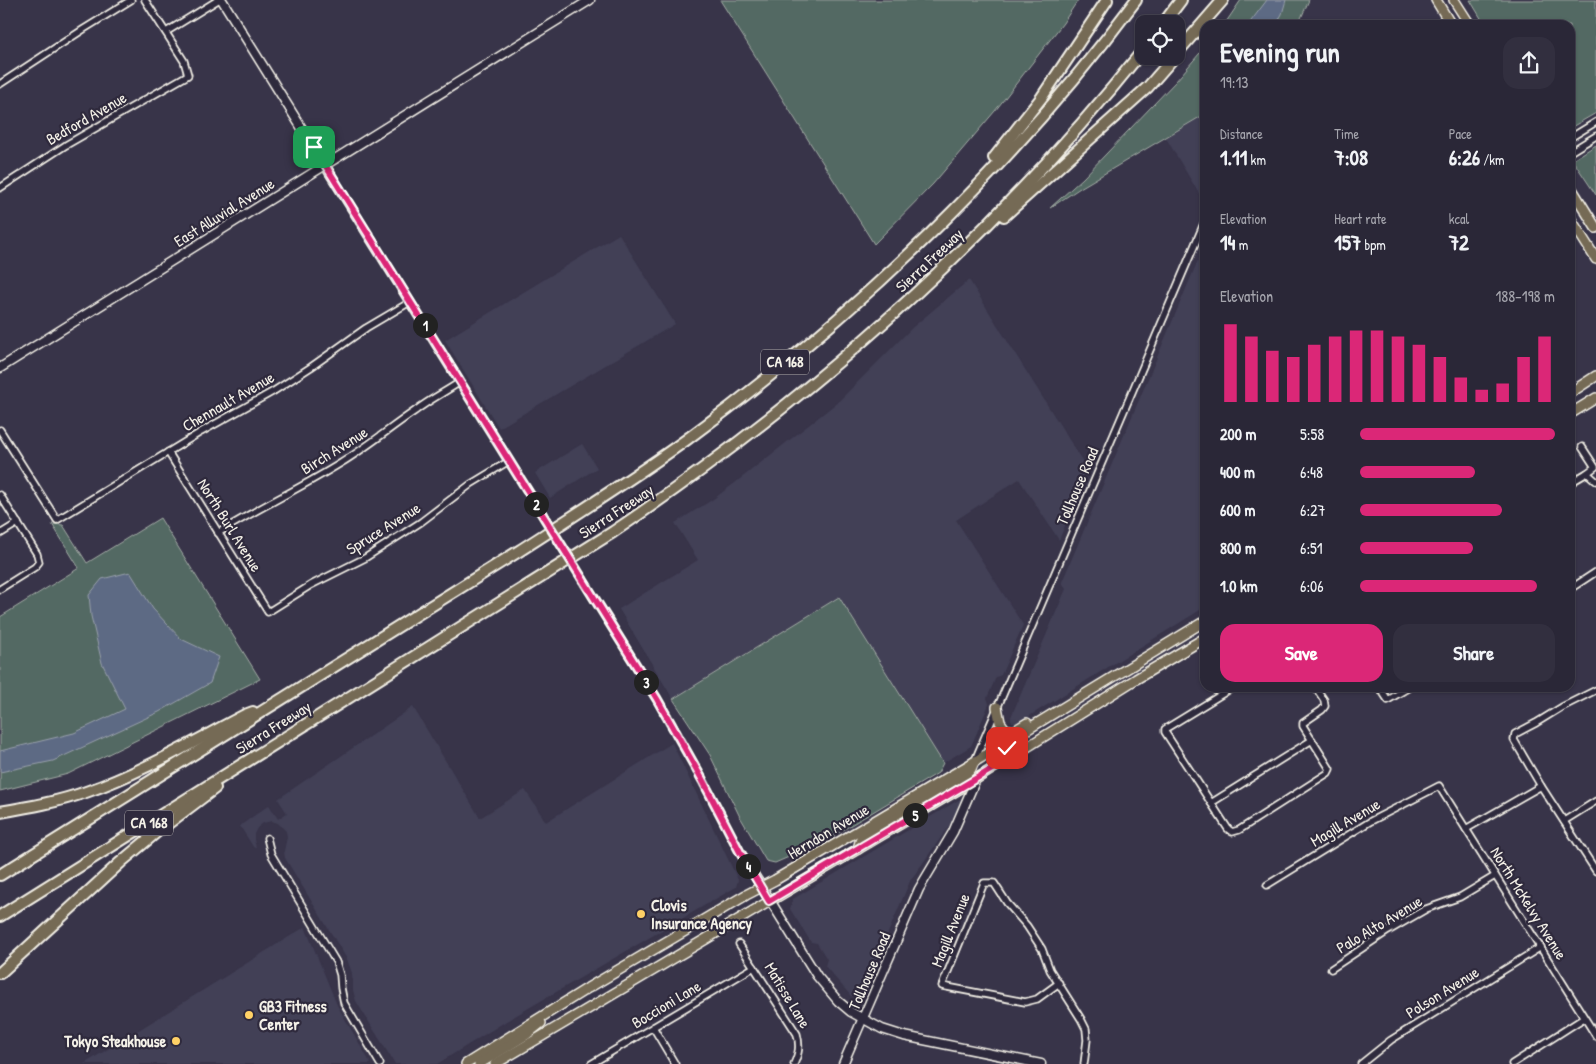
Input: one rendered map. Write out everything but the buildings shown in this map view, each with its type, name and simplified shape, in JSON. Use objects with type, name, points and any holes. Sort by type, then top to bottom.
[{"type":"highway","points":[[906,256],[1019,128],[1107,0]]},
{"type":"highway","name":"Sierra Freeway","points":[[0,875],[519,551],[672,450],[737,400],[859,300],[993,169],[1075,77],[1136,0]]},
{"type":"highway","points":[[1170,15],[1181,0]]},
{"type":"highway","points":[[1206,20],[1223,0]]},
{"type":"highway","points":[[1185,44],[1200,26]]},
{"type":"highway","name":"Sierra Freeway","points":[[0,916],[613,532],[708,466],[844,358],[929,283],[1007,205],[1072,135],[1135,60]]},
{"type":"highway","points":[[974,239],[1004,217],[1119,114],[1148,87],[1167,65]]},
{"type":"highway","points":[[0,812],[85,793],[128,775],[244,715],[272,705]]},
{"type":"highway","points":[[0,974],[86,893],[158,831],[298,730]]},
{"type":"main road","points":[[1436,0],[1448,20]]},
{"type":"main road","points":[[1454,0],[1467,20]]},
{"type":"main road","points":[[1575,194],[1596,228]]},
{"type":"main road","points":[[1575,226],[1596,259]]},
{"type":"main road","points":[[1575,390],[1596,376]]},
{"type":"main road","points":[[1575,411],[1596,398]]},
{"type":"main road","name":"Herndon Avenue","points":[[466,1064],[568,1000],[974,762],[1200,624]]},
{"type":"main road","name":"Herndon Avenue","points":[[495,1064],[976,779],[1200,641]]},
{"type":"main road","points":[[997,707],[1000,722],[1005,729],[1014,731],[1041,714],[1052,714]]},
{"type":"main road","points":[[1004,762],[1003,752],[1046,724],[1052,714]]},
{"type":"main road","points":[[858,849],[861,838],[967,774],[974,762]]},
{"type":"main road","points":[[478,1064],[526,1035],[568,1000]]},
{"type":"street","points":[[0,84],[131,0]]},
{"type":"street","points":[[145,0],[166,32],[218,0]]},
{"type":"street","points":[[222,0],[657,699],[740,852],[826,989],[851,1012],[863,1020],[904,1036],[1041,1064]]},
{"type":"street","name":"East Alluvial Avenue","points":[[0,368],[590,0]]},
{"type":"street","name":"Bedford Avenue","points":[[0,188],[66,145],[188,75],[184,61],[166,32]]},
{"type":"street","points":[[1575,135],[1596,122]]},
{"type":"street","points":[[1575,149],[1596,136]]},
{"type":"street","name":"Tollhouse Road","points":[[974,762],[1200,233]]},
{"type":"street","name":"Chennault Avenue","points":[[0,430],[57,520],[213,424],[282,386],[366,328],[410,302]]},
{"type":"street","name":"Birch Avenue","points":[[218,533],[342,463],[427,402],[460,382]]},
{"type":"street","points":[[1575,480],[1595,468],[1582,447]]},
{"type":"street","name":"North Burl Avenue","points":[[168,452],[268,612]]},
{"type":"street","name":"Spruce Avenue","points":[[268,612],[311,585],[373,553],[421,522],[471,484],[509,461]]},
{"type":"street","points":[[1587,472],[1596,481]]},
{"type":"street","points":[[0,495],[37,554],[39,562],[35,567],[0,588]]},
{"type":"street","points":[[0,534],[18,523]]},
{"type":"street","points":[[1575,585],[1596,572]]},
{"type":"street","points":[[1596,690],[1515,734],[1514,740],[1541,786],[1596,871]]},
{"type":"street","points":[[1225,692],[1165,729],[1165,732],[1211,804],[1232,832],[1239,830],[1328,773],[1330,769],[1303,723],[1325,706],[1324,700],[1319,692]]},
{"type":"street","points":[[1383,692],[1388,700],[1401,692]]},
{"type":"street","points":[[1211,804],[1312,740]]},
{"type":"street","name":"Tollhouse Road","points":[[844,1064],[918,889],[953,832],[976,779]]},
{"type":"street","name":"North McKelvy Avenue","points":[[1439,786],[1596,1036]]},
{"type":"street","name":"Magill Avenue","points":[[1267,885],[1371,821],[1439,786]]},
{"type":"street","points":[[1466,829],[1541,786]]},
{"type":"street","points":[[1564,821],[1596,801]]},
{"type":"street","points":[[267,838],[271,854],[336,962],[344,1003],[380,1064]]},
{"type":"street","name":"Palo Alto Avenue","points":[[1331,969],[1388,931],[1426,909],[1460,897],[1495,876]]},
{"type":"street","name":"Magill Avenue","points":[[984,884],[994,884],[1007,903],[1027,926],[1042,949],[1050,970],[1059,983],[1037,999],[1025,1002],[942,986],[984,884]]},
{"type":"street","name":"Matisse Lane","points":[[740,944],[798,1034],[799,1052],[794,1064]]},
{"type":"street","name":"Polson Avenue","points":[[1361,1064],[1391,1040],[1541,947]]},
{"type":"street","name":"Boccioni Lane","points":[[591,1064],[602,1061],[652,1028],[754,967]]},
{"type":"street","points":[[1059,983],[1086,1029],[1087,1047],[1084,1064]]},
{"type":"street","points":[[1512,1064],[1584,1018]]},
{"type":"street","points":[[652,1028],[675,1064]]},
{"type":"shaded area","points":[[1200,117],[1200,195],[1166,138]]},
{"type":"shaded area","points":[[619,234],[675,324],[499,428],[445,340]]},
{"type":"shaded area","points":[[1200,256],[1200,610],[1018,723],[1014,723],[1011,721],[1011,717],[1066,589],[1062,582]]},
{"type":"shaded area","points":[[969,280],[1088,470],[1059,540],[1019,479],[956,520],[1023,625],[1001,675],[996,677],[987,698],[989,704],[971,746],[943,763],[839,597],[673,699],[619,609],[698,560],[675,523],[735,483],[838,402],[913,327]]},
{"type":"shaded area","points":[[582,444],[597,468],[550,498],[535,473]]},
{"type":"shaded area","points":[[413,707],[480,818],[525,790],[546,822],[672,743],[738,880],[736,887],[508,1020],[437,1064],[395,1064],[356,1001],[352,973],[347,959],[285,858],[286,831],[278,823],[272,821],[263,823],[254,834],[256,847],[254,848],[240,826],[269,805],[278,819],[287,813],[278,799]]},
{"type":"shaded area","points":[[962,798],[949,826],[910,881],[862,994],[851,996],[825,966],[827,959],[817,943],[811,942],[790,909],[793,899]]},
{"type":"shaded area","points":[[305,927],[337,1005],[371,1064],[84,1064]]},
{"type":"green space","points":[[720,0],[1078,0],[1063,23],[995,111],[933,184],[874,244]]},
{"type":"green space","points":[[1241,0],[1309,0],[1300,20],[1227,20]]},
{"type":"green space","points":[[1470,0],[1596,0],[1596,113],[1575,125],[1575,20],[1482,20]]},
{"type":"green space","points":[[1200,53],[1200,117],[1080,188],[1050,208],[1083,178],[1176,81]]},
{"type":"green space","points":[[1596,145],[1596,195],[1575,164],[1575,158]]},
{"type":"green space","points":[[160,518],[260,679],[68,774],[0,791],[0,617],[79,568],[52,524],[63,525],[87,563]]},
{"type":"green space","points":[[839,597],[943,763],[938,773],[821,843],[775,863],[766,861],[739,815],[710,755],[673,699]]},
{"type":"water","points":[[1267,0],[1286,0],[1279,20],[1252,20]]},
{"type":"water","points":[[130,572],[153,609],[181,639],[219,657],[210,683],[159,712],[53,761],[0,772],[0,751],[74,733],[125,709],[102,663],[91,616],[89,595],[102,579]]},
{"type":"place","name":"Clovis Insurance Agency","points":[[641,914]]},
{"type":"place","name":"GB3 Fitness Center","points":[[249,1015]]},
{"type":"place","name":"Tokyo Steakhouse","points":[[176,1041]]},
{"type":"route","points":[[314,147],[657,699],[702,779],[720,816],[769,901],[1004,762],[1002,754],[1007,748]]}]
